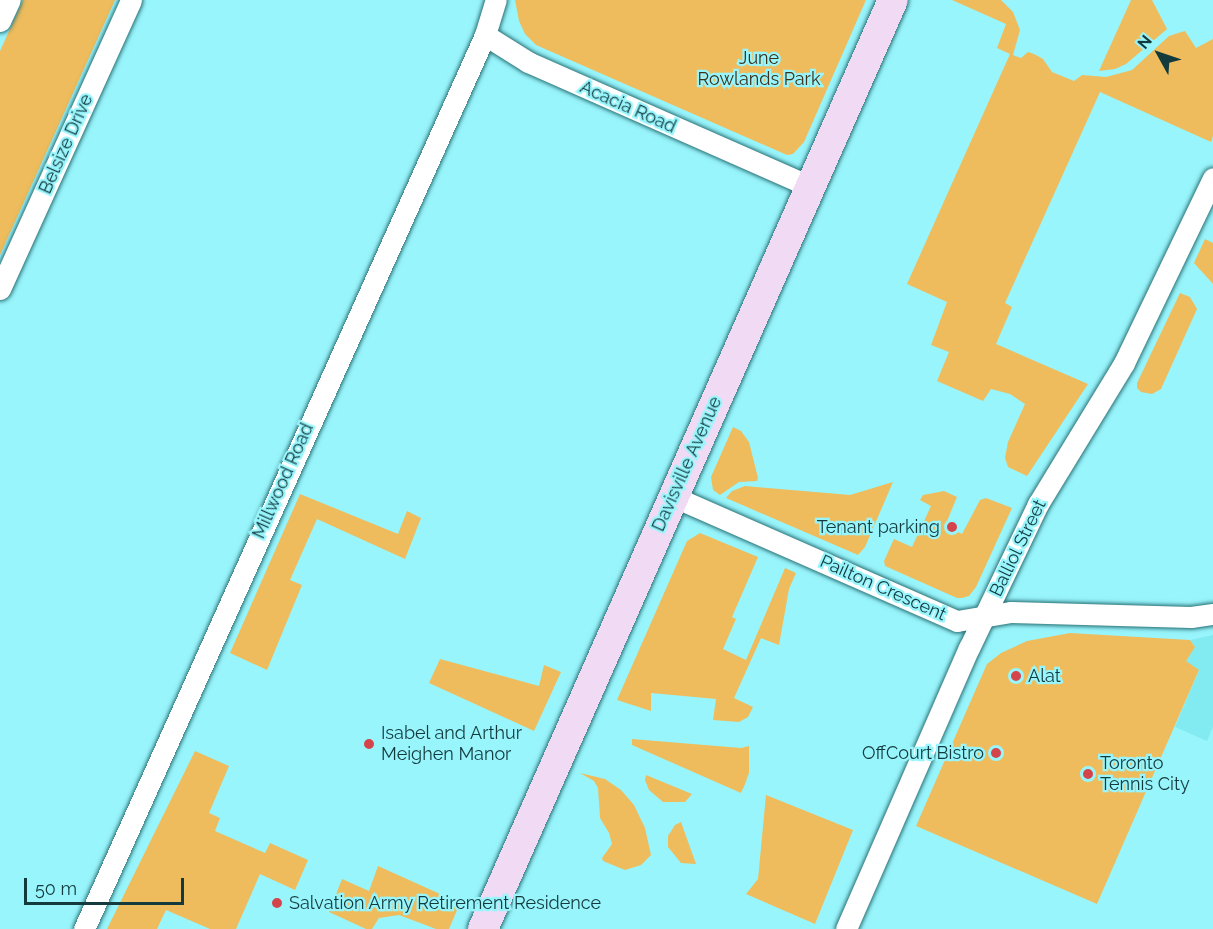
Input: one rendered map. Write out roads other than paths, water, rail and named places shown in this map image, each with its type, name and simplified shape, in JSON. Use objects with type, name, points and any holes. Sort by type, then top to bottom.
[{"type":"street","points":[[0,21],[10,0]]},
{"type":"street","name":"Belsize Drive","points":[[0,289],[131,0]]},
{"type":"street","points":[[484,35],[496,0]]},
{"type":"street","name":"Davisville Avenue","points":[[483,929],[672,496],[893,0]]},
{"type":"street","name":"Acacia Road","points":[[484,35],[528,62],[809,186]]},
{"type":"street","name":"Millwood Road","points":[[84,929],[484,35]]},
{"type":"street","name":"Balliol Street","points":[[846,929],[984,617],[1038,504],[1124,363],[1213,178]]},
{"type":"street","name":"Pailton Crescent","points":[[672,496],[957,621],[1011,612],[1191,617],[1213,614]]},
{"type":"place","name":"Tenant parking","points":[[952,527]]},
{"type":"place","name":"Alat","points":[[1016,676]]},
{"type":"place","name":"Isabel and Arthur Meighen Manor","points":[[369,744]]},
{"type":"place","name":"OffCourt Bistro","points":[[996,753]]},
{"type":"place","name":"Toronto Tennis City","points":[[1088,774]]},
{"type":"place","name":"Salvation Army Retirement Residence","points":[[277,903]]},
{"type":"park label","name":"June Rowlands Park","points":[[759,69]]}]
